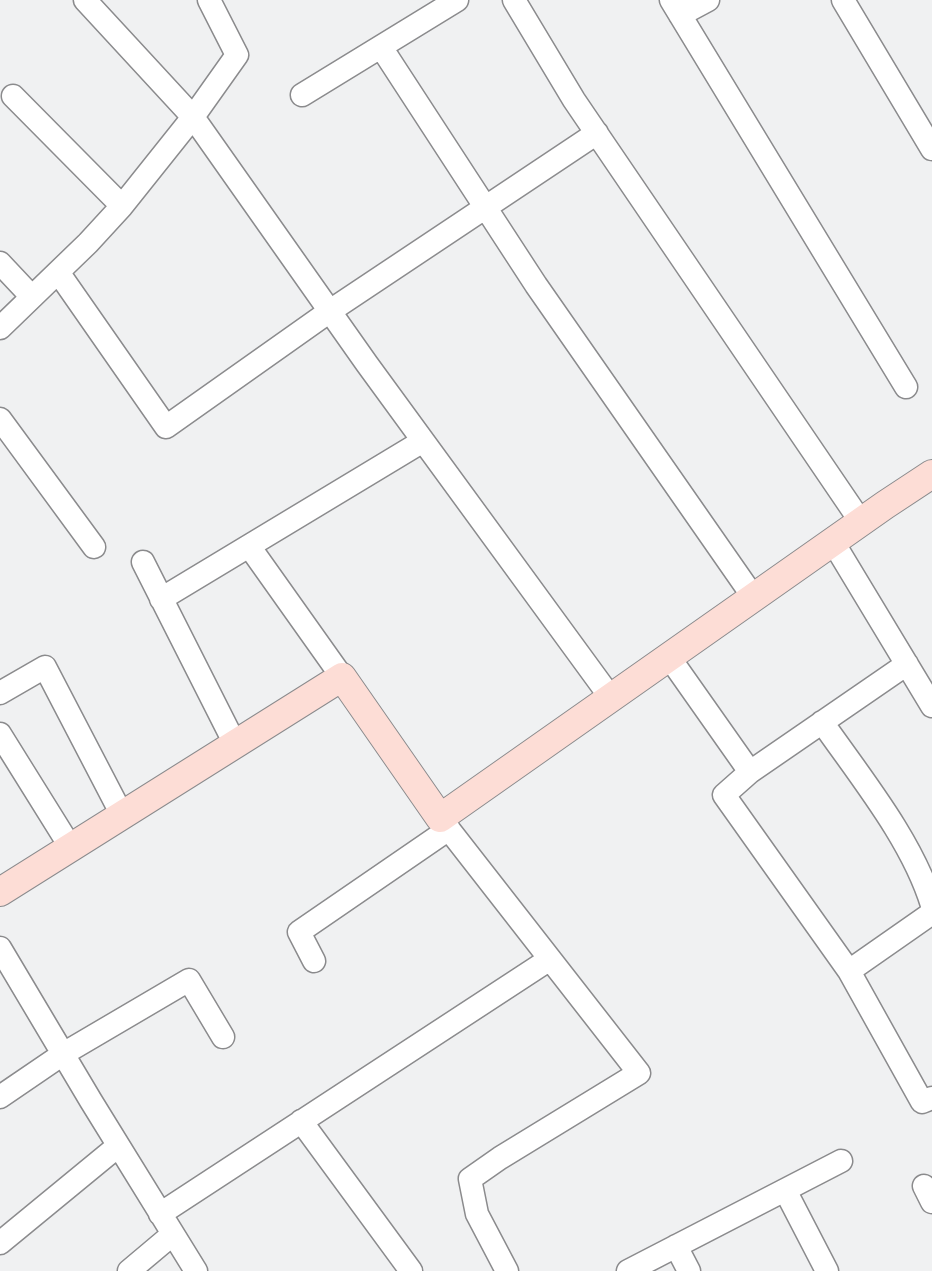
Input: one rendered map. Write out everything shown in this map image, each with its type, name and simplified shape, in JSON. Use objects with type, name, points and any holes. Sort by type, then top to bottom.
[{"type":"street","points":[[85,0],[193,117],[423,441],[611,698]]},
{"type":"street","points":[[0,328],[122,206],[193,117],[237,55],[209,0]]},
{"type":"street","points":[[302,95],[457,0]]},
{"type":"street","points":[[514,0],[596,134],[862,522]]},
{"type":"street","points":[[708,0],[675,7],[906,387]]},
{"type":"street","points":[[843,0],[932,149]]},
{"type":"street","points":[[381,47],[536,285],[754,598]]},
{"type":"street","points":[[13,96],[122,206]]},
{"type":"street","points":[[58,272],[166,427],[330,311],[596,134]]},
{"type":"street","points":[[0,263],[32,297]]},
{"type":"street","points":[[0,419],[94,547]]},
{"type":"street","points":[[161,599],[423,441]]},
{"type":"street","points":[[314,961],[299,932],[611,698],[932,474]]},
{"type":"street","points":[[833,542],[932,706]]},
{"type":"street","points":[[248,546],[445,824],[639,1072],[500,1158],[470,1179],[477,1214],[507,1271]]},
{"type":"street","points":[[143,562],[235,744]]},
{"type":"street","points":[[669,657],[750,772]]},
{"type":"street","points":[[907,664],[750,772],[724,795],[849,971],[922,1102],[932,1098]]},
{"type":"street","points":[[0,693],[45,667],[122,815]]},
{"type":"street","points":[[0,892],[342,677]]},
{"type":"street","points":[[822,722],[893,824],[926,886],[932,904]]},
{"type":"street","points":[[0,734],[70,848]]},
{"type":"street","points":[[849,971],[932,912]]},
{"type":"street","points":[[0,948],[118,1146],[196,1271]]},
{"type":"street","points":[[160,1214],[550,958]]},
{"type":"street","points":[[0,1097],[63,1054],[189,980],[223,1037]]},
{"type":"street","points":[[301,1121],[411,1271]]},
{"type":"street","points":[[0,1243],[118,1146]]},
{"type":"street","points":[[628,1271],[841,1161]]},
{"type":"street","points":[[785,1190],[827,1271]]},
{"type":"street","points":[[129,1271],[173,1234]]},
{"type":"street","points":[[676,1246],[689,1271]]}]
